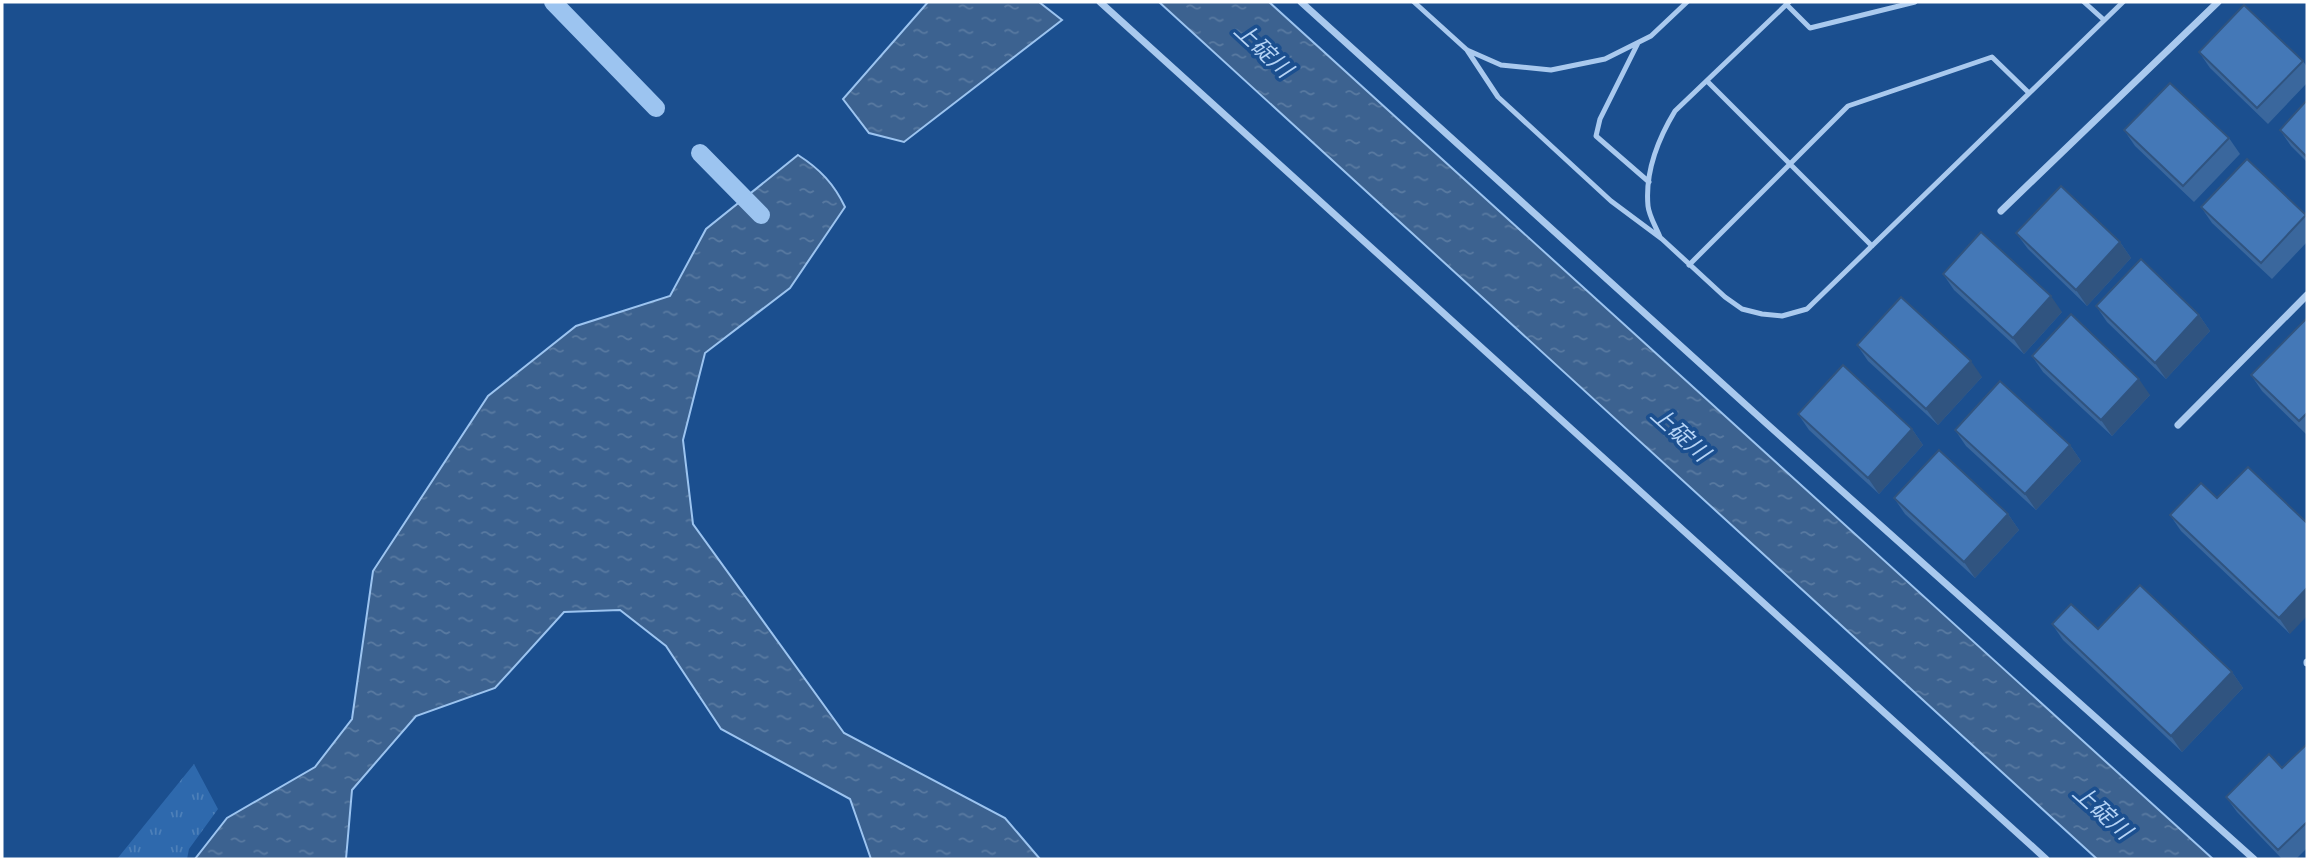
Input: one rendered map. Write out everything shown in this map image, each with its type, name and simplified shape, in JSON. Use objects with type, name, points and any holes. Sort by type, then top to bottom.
[{"type":"street","points":[[1100,2],[2046,859]]},
{"type":"street","points":[[1301,2],[1767,424],[2254,859]]},
{"type":"street","points":[[2001,211],[2218,2]]},
{"type":"street","points":[[2178,425],[2307,295]]},
{"type":"lane","points":[[1414,2],[1466,50],[1498,97],[1611,201],[1662,239],[1725,297],[1742,309],[1782,316],[1807,309],[2123,2]]},
{"type":"lane","points":[[1466,50],[1501,65],[1551,70],[1605,59],[1651,36],[1687,2]]},
{"type":"lane","points":[[1662,239],[1648,208],[1649,182],[1663,131],[1675,111],[1787,3],[1810,28],[1915,2]]},
{"type":"lane","points":[[2084,2],[2104,20]]},
{"type":"lane","points":[[1639,42],[1600,120],[1596,136],[1649,182]]},
{"type":"lane","points":[[1689,265],[1848,106],[1992,57],[2029,93]]},
{"type":"lane","points":[[1707,81],[1872,246]]},
{"type":"green space","points":[[194,764],[218,809],[189,849],[187,859],[117,859]]},
{"type":"water","points":[[928,2],[1039,2],[1062,20],[904,142],[869,133],[843,99]]},
{"type":"water","name":"上碇川","points":[[1159,2],[1269,2],[2213,859],[2097,859]]},
{"type":"water","points":[[798,155],[826,178],[845,207],[790,288],[705,353],[683,440],[693,524],[844,733],[1005,818],[1040,859],[871,859],[850,799],[721,729],[666,646],[620,610],[564,612],[495,688],[416,716],[352,790],[346,859],[195,859],[227,818],[315,767],[352,719],[373,571],[488,396],[576,326],[670,296],[706,229]]},
{"type":"building","points":[[2244,5],[2303,61],[2257,108],[2199,52]]},
{"type":"building","points":[[2170,83],[2229,138],[2183,186],[2124,130]]},
{"type":"building","points":[[2307,100],[2307,157],[2280,130]]},
{"type":"building","points":[[2247,159],[2306,215],[2261,263],[2201,207]]},
{"type":"building","points":[[2061,186],[2120,242],[2076,290],[2016,233]]},
{"type":"building","points":[[1981,232],[2051,296],[2013,338],[1943,274]]},
{"type":"building","points":[[2141,259],[2199,315],[2155,363],[2096,306]]},
{"type":"building","points":[[1901,297],[1971,361],[1926,409],[1857,345]]},
{"type":"building","points":[[2071,314],[2139,379],[2101,420],[2032,356]]},
{"type":"building","points":[[2307,318],[2307,413],[2299,421],[2251,375]]},
{"type":"building","points":[[1843,365],[1912,429],[1868,478],[1798,414]]},
{"type":"building","points":[[2000,381],[2070,445],[2025,494],[1955,430]]},
{"type":"building","points":[[1939,450],[2008,514],[1964,562],[1894,498]]},
{"type":"building","points":[[2248,467],[2307,523],[2307,588],[2279,618],[2170,515],[2201,483],[2217,498]]},
{"type":"building","points":[[2140,585],[2232,672],[2171,736],[2052,624],[2071,604],[2098,629]]},
{"type":"building","points":[[2307,744],[2307,822],[2278,850],[2226,797],[2269,754],[2282,768]]},
{"type":"waterway","points":[[553,2],[656,108]]},
{"type":"waterway","points":[[700,153],[761,215]]}]
